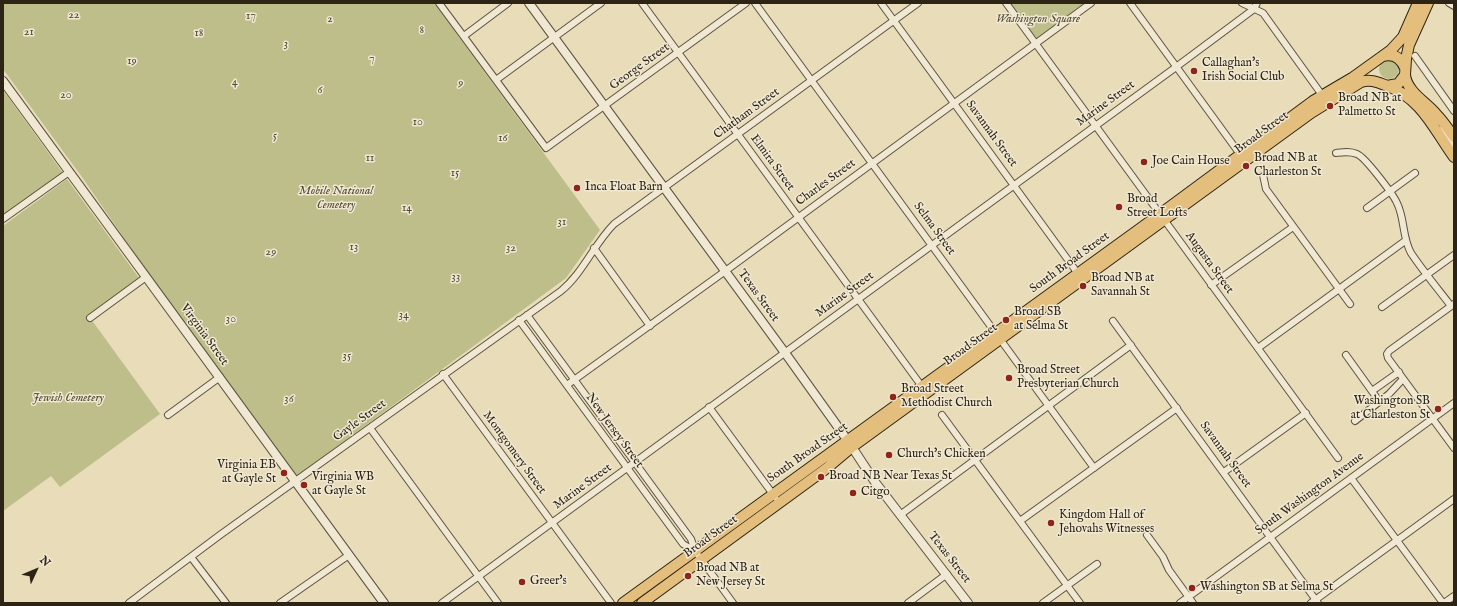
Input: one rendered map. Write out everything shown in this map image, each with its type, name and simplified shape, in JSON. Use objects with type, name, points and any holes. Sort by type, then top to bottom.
[{"type":"main road","points":[[1243,158],[1322,95],[1352,78],[1391,50],[1403,37],[1418,3]]},
{"type":"main road","points":[[1384,85],[1398,84],[1405,71],[1409,45],[1428,3]]},
{"type":"main road","points":[[1454,136],[1438,115],[1408,86],[1401,61],[1390,55],[1380,58],[1374,65],[1373,72],[1375,78],[1384,85],[1398,90],[1410,99],[1428,118],[1454,157]]},
{"type":"main road","name":"Broad Street","points":[[642,603],[840,458],[850,444],[1243,158],[1357,84],[1368,80],[1384,85]]},
{"type":"main road","name":"South Broad Street","points":[[623,603],[773,494],[850,444]]},
{"type":"street","points":[[439,3],[496,80],[601,3]]},
{"type":"street","points":[[464,36],[508,3]]},
{"type":"street","name":"Texas Street","points":[[529,3],[850,444],[862,464],[968,603]]},
{"type":"street","name":"Elmira Street","points":[[642,3],[924,390]]},
{"type":"street","name":"George Street","points":[[496,80],[546,148],[746,3]]},
{"type":"street","name":"Selma Street","points":[[755,3],[1094,468]]},
{"type":"street","name":"Savannah Street","points":[[881,3],[1081,276]]},
{"type":"street","name":"Chatham Street","points":[[594,248],[614,224],[918,3]]},
{"type":"street","name":"Augusta Street","points":[[1006,3],[1338,458]]},
{"type":"street","name":"Charles Street","points":[[567,385],[650,326],[1091,3]]},
{"type":"street","points":[[1130,3],[1243,158]]},
{"type":"street","points":[[1242,3],[1256,6],[1263,13],[1322,95]]},
{"type":"street","points":[[1449,3],[1454,6]]},
{"type":"street","name":"Marine Street","points":[[442,603],[1176,67],[1256,6]]},
{"type":"street","points":[[1415,56],[1454,111]]},
{"type":"street","name":"Virginia Street","points":[[3,81],[384,603]]},
{"type":"street","points":[[1428,118],[1444,134],[1454,147]]},
{"type":"street","points":[[1336,153],[1351,152],[1359,154],[1367,161],[1397,203],[1402,218],[1406,241],[1411,252],[1453,305],[1389,351],[1387,354],[1388,358],[1454,448]]},
{"type":"street","points":[[3,219],[69,172]]},
{"type":"street","points":[[1367,208],[1415,173]]},
{"type":"street","points":[[1263,175],[1266,190],[1350,304]]},
{"type":"street","points":[[1211,285],[1293,227]]},
{"type":"street","points":[[1258,348],[1406,241]]},
{"type":"street","points":[[594,248],[650,326]]},
{"type":"street","name":"Gayle Street","points":[[129,603],[443,374],[570,284],[594,248]]},
{"type":"street","points":[[1382,307],[1454,255]]},
{"type":"street","points":[[90,318],[146,277]]},
{"type":"street","name":"New Jersey Street","points":[[526,315],[636,462],[691,539],[695,551],[733,603]]},
{"type":"street","name":"New Jersey Street","points":[[519,320],[683,544],[695,551]]},
{"type":"street","name":"Savannah Street","points":[[1113,321],[1224,472],[1315,602]]},
{"type":"street","points":[[900,515],[1131,345]]},
{"type":"street","points":[[1346,355],[1380,401]]},
{"type":"street","points":[[1372,391],[1399,372]]},
{"type":"street","name":"Montgomery Street","points":[[443,374],[610,603]]},
{"type":"street","points":[[168,415],[220,377]]},
{"type":"street","points":[[1355,421],[1389,394],[1403,378]]},
{"type":"street","name":"South Washington Avenue","points":[[1180,603],[1454,403]]},
{"type":"street","points":[[709,407],[780,503]]},
{"type":"street","points":[[1020,521],[1177,408]]},
{"type":"street","points":[[1224,472],[1306,413]]},
{"type":"street","points":[[942,415],[1080,603]]},
{"type":"street","points":[[370,428],[498,603]]},
{"type":"street","points":[[1352,478],[1443,603],[1454,596]]},
{"type":"street","points":[[1315,602],[1454,499]]},
{"type":"street","points":[[741,517],[747,526]]},
{"type":"street","points":[[1147,535],[1163,556],[1169,570],[1193,603]]},
{"type":"street","points":[[280,603],[349,555]]},
{"type":"street","points":[[191,557],[226,603]]},
{"type":"street","points":[[1043,603],[1097,564]]},
{"type":"street","points":[[908,603],[947,574]]},
{"type":"green space","name":"Mobile National Cemetery","points":[[3,3],[434,3],[600,230],[566,278],[297,476],[146,270],[82,177],[3,69]]},
{"type":"green space","name":"Washington Square","points":[[1006,3],[1091,3],[1035,43]]},
{"type":"green space","points":[[1385,59],[1393,59],[1399,65],[1399,73],[1393,79],[1385,79],[1379,73],[1379,65]]},
{"type":"green space","points":[[3,90],[63,173],[3,215]]},
{"type":"green space","name":"Jewish Cemetery","points":[[67,179],[139,278],[88,315],[160,414],[60,487],[51,476],[3,511],[3,226]]},
{"type":"place","name":"Callaghan's Irish Social Club","points":[[1194,71]]},
{"type":"place","name":"Broad NB at Palmetto St","points":[[1330,106]]},
{"type":"place","name":"Joe Cain House","points":[[1144,162]]},
{"type":"place","name":"Broad NB at Charleston St","points":[[1246,166]]},
{"type":"place","name":"Inca Float Barn","points":[[577,188]]},
{"type":"place","name":"Broad Street Lofts","points":[[1119,207]]},
{"type":"place","name":"Broad NB at Savannah St","points":[[1083,286]]},
{"type":"place","name":"Broad SB at Selma St","points":[[1006,320]]},
{"type":"place","name":"Broad Street Presbyterian Church","points":[[1009,378]]},
{"type":"place","name":"Broad Street Methodist Church","points":[[893,397]]},
{"type":"place","name":"Washington SB at Charleston St","points":[[1438,409]]},
{"type":"place","name":"Church's Chicken","points":[[889,455]]},
{"type":"place","name":"Virginia EB at Gayle St","points":[[284,473]]},
{"type":"place","name":"Broad NB Near Texas St","points":[[821,477]]},
{"type":"place","name":"Virginia WB at Gayle St","points":[[304,485]]},
{"type":"place","name":"Citgo","points":[[853,493]]},
{"type":"place","name":"Kingdom Hall of Jehovahs Witnesses","points":[[1051,523]]},
{"type":"place","name":"Broad NB at New Jersey St","points":[[688,576]]},
{"type":"place","name":"Greer's","points":[[522,582]]},
{"type":"place","name":"Washington SB at Selma St","points":[[1192,588]]},
{"type":"park label","name":"22","points":[[74,16]]},
{"type":"park label","name":"17","points":[[251,17]]},
{"type":"park label","name":"2","points":[[330,20]]},
{"type":"park label","name":"8","points":[[422,31]]},
{"type":"park label","name":"21","points":[[29,33]]},
{"type":"park label","name":"18","points":[[199,34]]},
{"type":"park label","name":"3","points":[[286,45]]},
{"type":"park label","name":"7","points":[[372,60]]},
{"type":"park label","name":"19","points":[[132,62]]},
{"type":"park label","name":"4","points":[[235,83]]},
{"type":"park label","name":"9","points":[[461,84]]},
{"type":"park label","name":"6","points":[[320,91]]},
{"type":"park label","name":"20","points":[[66,96]]},
{"type":"park label","name":"10","points":[[418,123]]},
{"type":"park label","name":"5","points":[[275,137]]},
{"type":"park label","name":"16","points":[[503,139]]},
{"type":"park label","name":"11","points":[[370,159]]},
{"type":"park label","name":"15","points":[[455,174]]},
{"type":"park label","name":"14","points":[[407,209]]},
{"type":"park label","name":"31","points":[[562,223]]},
{"type":"park label","name":"13","points":[[354,248]]},
{"type":"park label","name":"32","points":[[511,249]]},
{"type":"park label","name":"29","points":[[271,253]]},
{"type":"park label","name":"33","points":[[456,278]]},
{"type":"park label","name":"34","points":[[404,316]]},
{"type":"park label","name":"30","points":[[231,320]]},
{"type":"park label","name":"35","points":[[347,357]]},
{"type":"park label","name":"36","points":[[289,400]]}]
